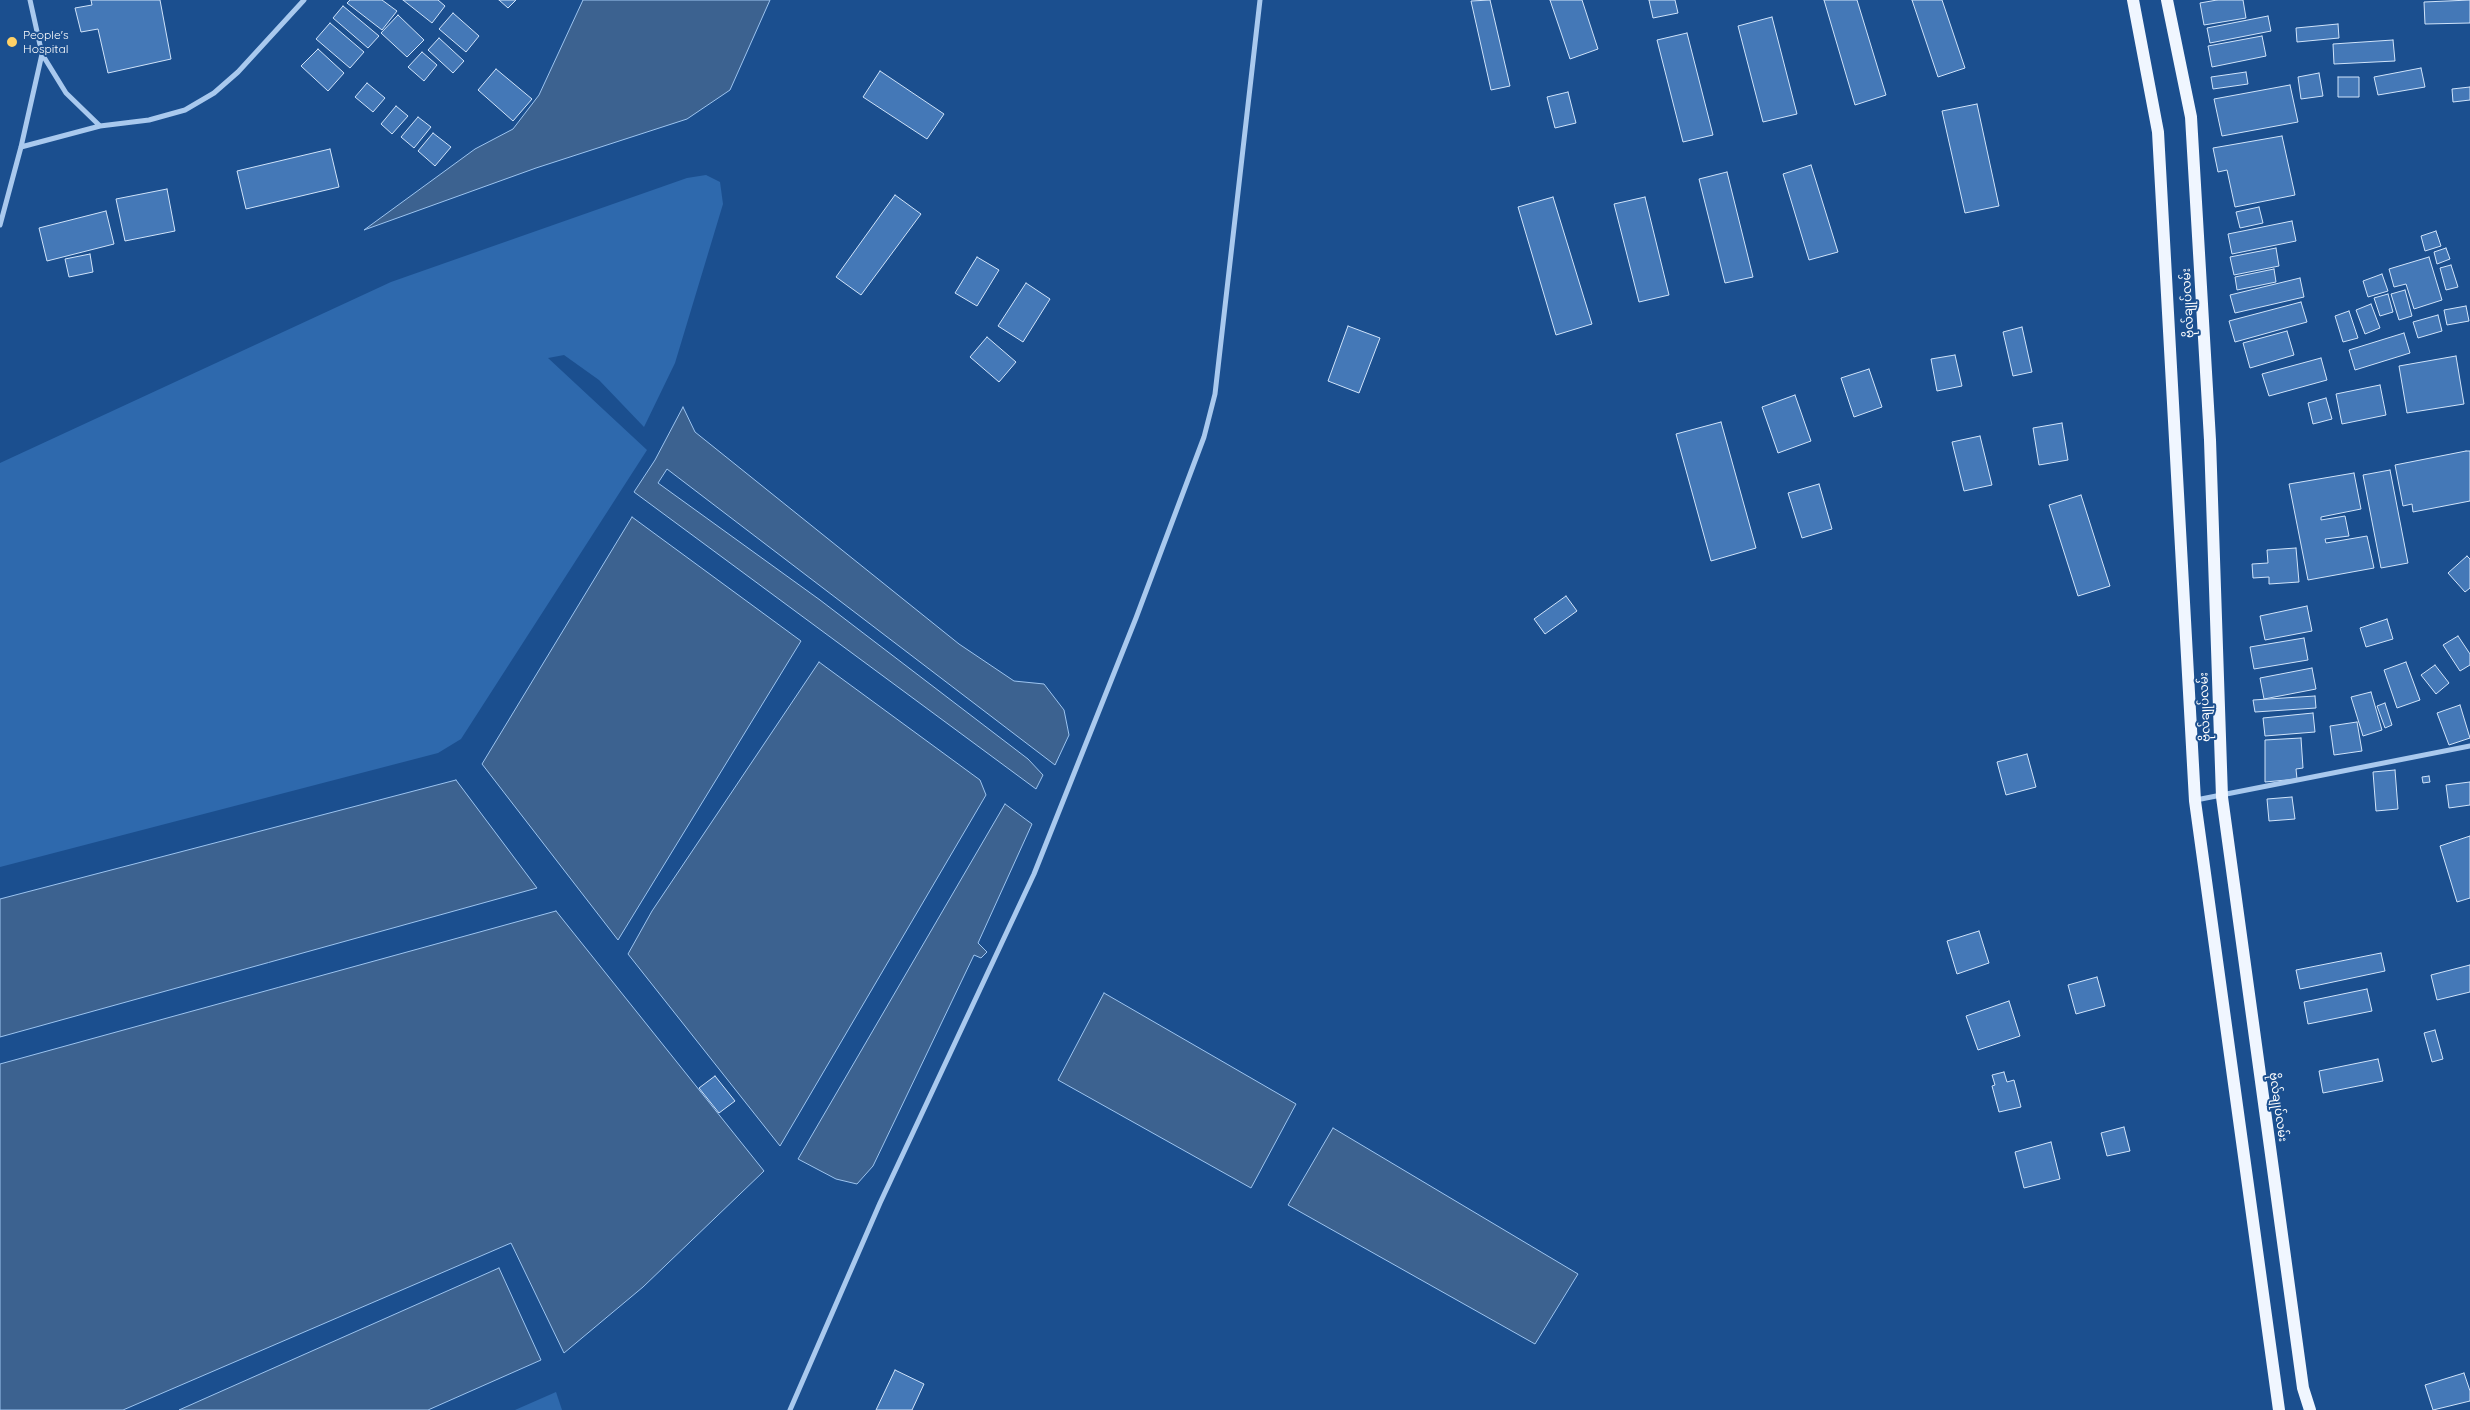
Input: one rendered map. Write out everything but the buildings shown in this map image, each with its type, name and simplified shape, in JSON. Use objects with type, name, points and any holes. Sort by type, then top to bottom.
[{"type":"main road","name":"ဗိုလ်ချုပ်လမ်း","points":[[2133,0],[2158,132],[2195,800],[2279,1410]]},
{"type":"main road","name":"ဗိုလ်ချုပ်လမ်း","points":[[2166,0],[2191,117],[2210,440],[2222,797],[2303,1388],[2310,1410]]},
{"type":"street","points":[[30,0],[42,54],[66,92],[100,126]]},
{"type":"street","points":[[21,147],[100,126],[149,120],[185,110],[214,93],[238,72],[304,0]]},
{"type":"street","points":[[790,1410],[880,1203],[1034,874],[1136,618],[1204,437],[1215,394],[1260,0]]},
{"type":"street","points":[[0,224],[21,147],[42,54]]},
{"type":"street","points":[[2195,800],[2222,797],[2470,746]]},
{"type":"shaded area","points":[[583,0],[770,0],[730,90],[687,119],[536,168],[364,230],[475,149],[513,129],[539,95]]},
{"type":"shaded area","points":[[706,175],[720,182],[723,204],[675,363],[644,427],[599,380],[564,355],[548,358],[647,450],[461,739],[438,753],[0,867],[0,463],[391,282],[687,178]]},
{"type":"shaded area","points":[[683,407],[695,432],[959,644],[1014,681],[1044,684],[1064,710],[1069,735],[1055,765],[667,469],[658,483],[820,600],[1028,759],[1043,775],[1036,789],[634,492],[655,460]]},
{"type":"shaded area","points":[[632,517],[801,641],[618,940],[482,764]]},
{"type":"shaded area","points":[[819,662],[980,780],[986,795],[780,1146],[628,954],[652,911]]},
{"type":"shaded area","points":[[456,780],[537,888],[0,1037],[0,899]]},
{"type":"shaded area","points":[[1005,804],[1032,824],[978,943],[987,952],[981,958],[974,955],[873,1166],[857,1184],[836,1179],[798,1159]]},
{"type":"shaded area","points":[[556,911],[764,1171],[643,1287],[564,1353],[511,1243],[123,1410],[0,1410],[0,1064]]},
{"type":"shaded area","points":[[1104,993],[1296,1104],[1251,1188],[1058,1080]]},
{"type":"shaded area","points":[[1333,1128],[1578,1274],[1535,1344],[1288,1205]]},
{"type":"shaded area","points":[[499,1268],[541,1360],[428,1410],[179,1410]]},
{"type":"shaded area","points":[[556,1392],[562,1410],[515,1410]]},
{"type":"place","name":"People's Hospital","points":[[12,42]]}]
